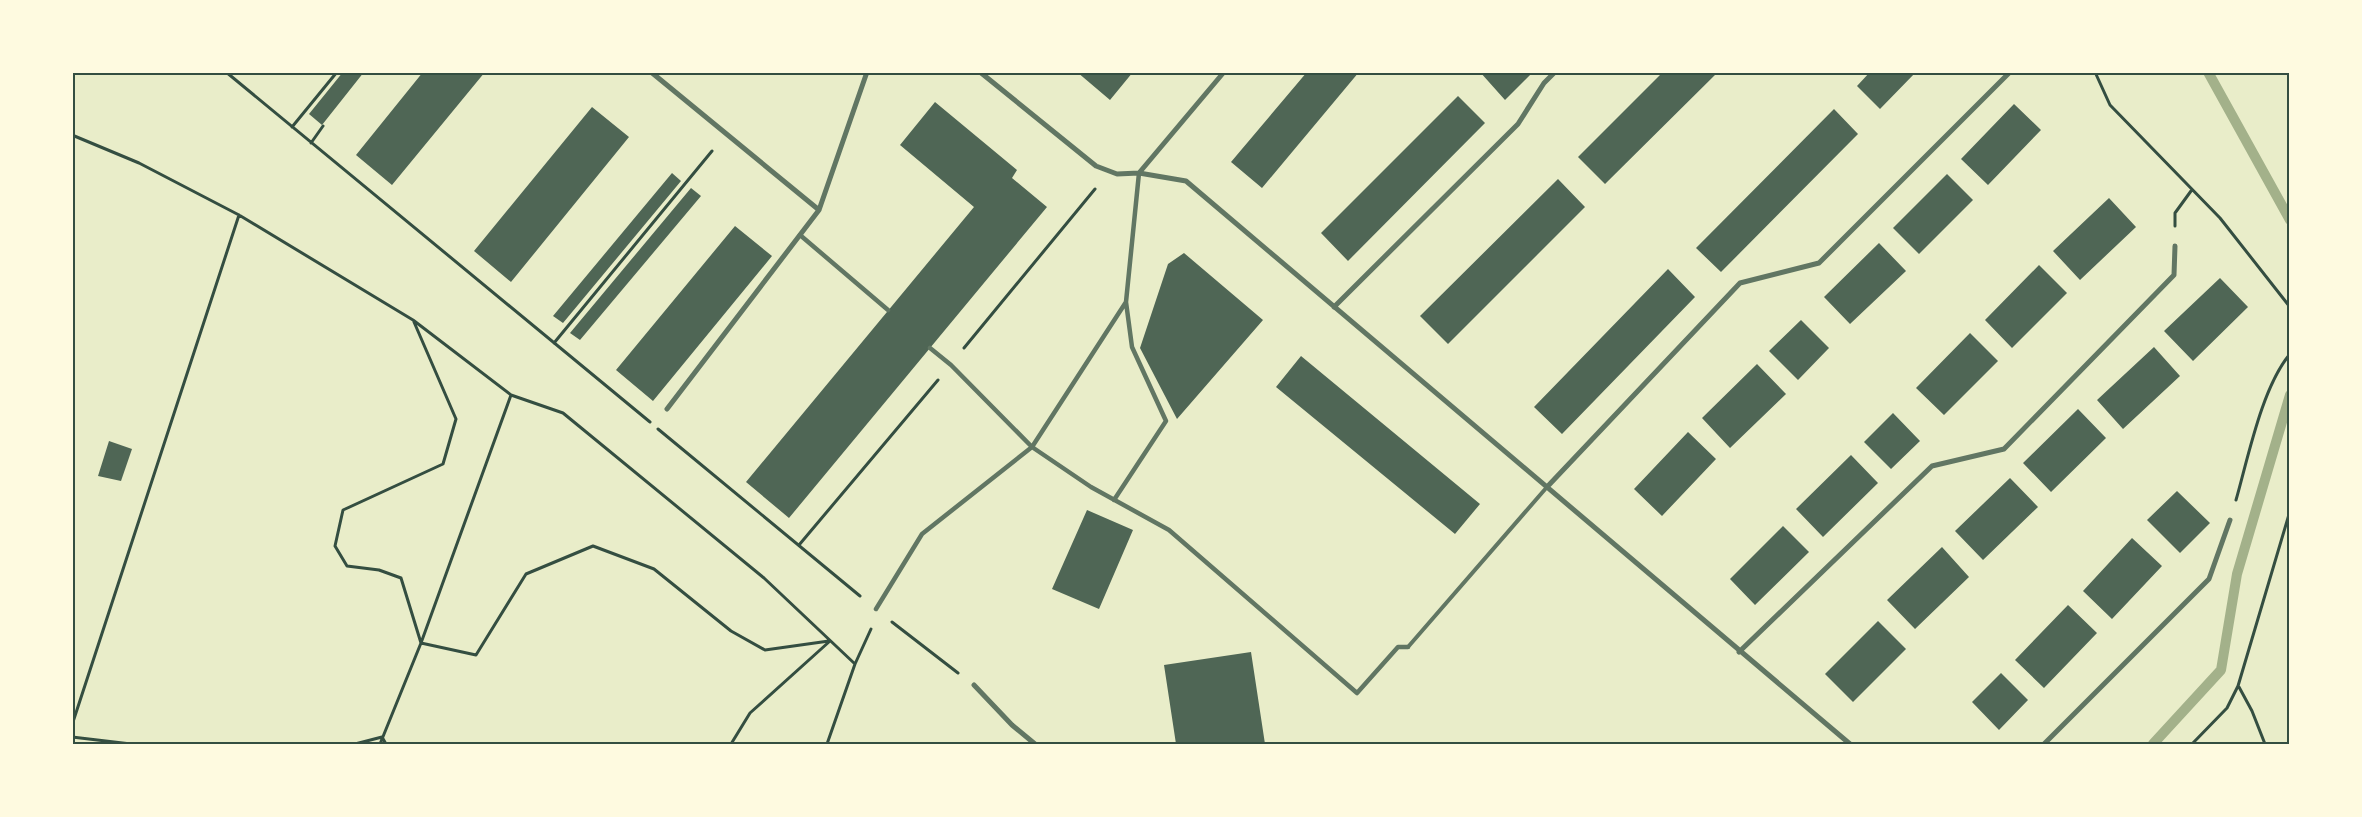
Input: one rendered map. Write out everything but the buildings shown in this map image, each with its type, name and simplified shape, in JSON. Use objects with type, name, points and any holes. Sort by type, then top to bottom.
[{"type":"street","points":[[651,72],[819,210]]},
{"type":"street","points":[[667,409],[819,210],[867,72]]},
{"type":"street","points":[[980,72],[1096,166],[1117,174],[1139,172],[1186,181],[1739,652],[1850,744]]},
{"type":"street","points":[[1114,500],[1166,421],[1132,347],[1126,302],[1139,172],[1224,72]]},
{"type":"street","points":[[1334,307],[1518,124],[1544,83],[1555,72]]},
{"type":"street","points":[[1547,487],[1740,283],[1819,263],[2010,72]]},
{"type":"street","points":[[800,235],[888,310]]},
{"type":"street","points":[[1739,652],[1932,466],[2004,449],[2174,275],[2175,246]]},
{"type":"street","points":[[876,609],[922,534],[1032,447],[1126,302]]},
{"type":"street","points":[[930,348],[951,365],[1032,447],[1114,500],[1169,530],[1357,693],[1398,647],[1408,647]]},
{"type":"street","points":[[2044,744],[2209,580],[2230,520]]},
{"type":"street","points":[[974,684],[1012,725],[1035,744]]},
{"type":"lane","points":[[1408,647],[1547,487]]},
{"type":"path","points":[[226,72],[876,609],[974,684]]},
{"type":"path","points":[[292,127],[337,72]]},
{"type":"path","points":[[2095,72],[2110,105],[2191,191],[2220,218],[2290,306]]},
{"type":"path","points":[[311,143],[323,126]]},
{"type":"path","points":[[72,134],[139,163],[239,215],[413,320],[511,395],[563,413],[764,578],[855,664]]},
{"type":"path","points":[[554,343],[726,134]]},
{"type":"path","points":[[2175,246],[2175,213],[2191,191]]},
{"type":"path","points":[[72,725],[239,215]]},
{"type":"path","points":[[413,320],[456,419],[443,464],[343,510],[335,546],[348,566],[378,570],[401,578],[421,642]]},
{"type":"path","points":[[2230,520],[2263,409],[2272,385],[2290,354]]},
{"type":"path","points":[[380,744],[421,642],[511,395]]},
{"type":"path","points":[[2192,744],[2227,708],[2238,686],[2290,511]]},
{"type":"path","points":[[421,642],[476,655],[526,574],[593,546],[654,569],[731,631],[765,650],[830,641]]},
{"type":"path","points":[[827,744],[855,664],[869,637],[876,609]]},
{"type":"path","points":[[731,744],[750,713],[830,641]]},
{"type":"path","points":[[2238,686],[2252,711],[2265,744]]},
{"type":"path","points":[[72,737],[131,744]]},
{"type":"path","points":[[355,744],[382,737]]},
{"type":"path","points":[[382,737],[386,744]]},
{"type":"waterway","points":[[2208,72],[2290,220]]},
{"type":"waterway","points":[[2153,744],[2221,670],[2237,574],[2290,395]]}]
